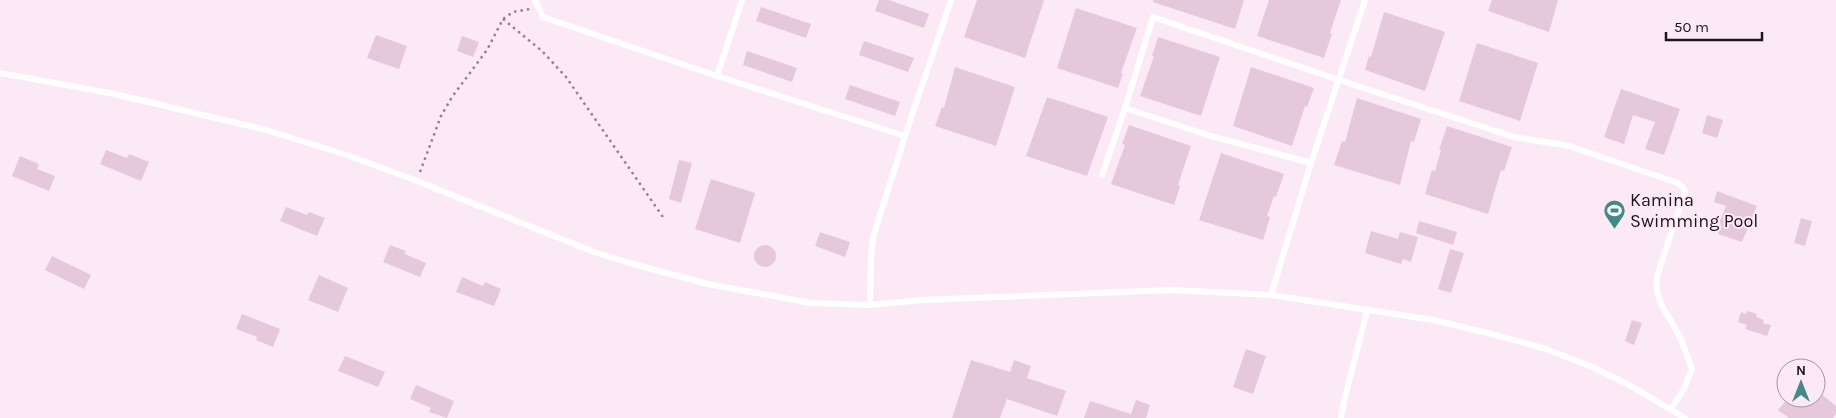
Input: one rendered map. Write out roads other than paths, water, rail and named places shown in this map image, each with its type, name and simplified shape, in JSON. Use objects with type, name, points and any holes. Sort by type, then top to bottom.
[{"type":"lane","points":[[535,0],[543,17],[905,136]]},
{"type":"lane","points":[[718,76],[742,0]]},
{"type":"lane","points":[[870,305],[871,256],[874,234],[951,0]]},
{"type":"lane","points":[[1271,295],[1365,0]]},
{"type":"lane","points":[[1102,175],[1153,17],[1514,137],[1570,146],[1678,183],[1685,192],[1655,287],[1657,297],[1681,339],[1692,369],[1684,389],[1671,409]]},
{"type":"lane","points":[[0,73],[115,94],[266,130],[347,155],[417,181],[594,252],[708,284],[810,303],[870,305],[922,300],[1172,290],[1271,295],[1433,320],[1543,348],[1590,366],[1629,385],[1685,418]]},
{"type":"lane","points":[[1125,108],[1211,136],[1312,163]]},
{"type":"lane","points":[[1341,418],[1367,311]]},
{"type":"place","name":"Kamina Swimming Pool","points":[[1614,229]]}]
